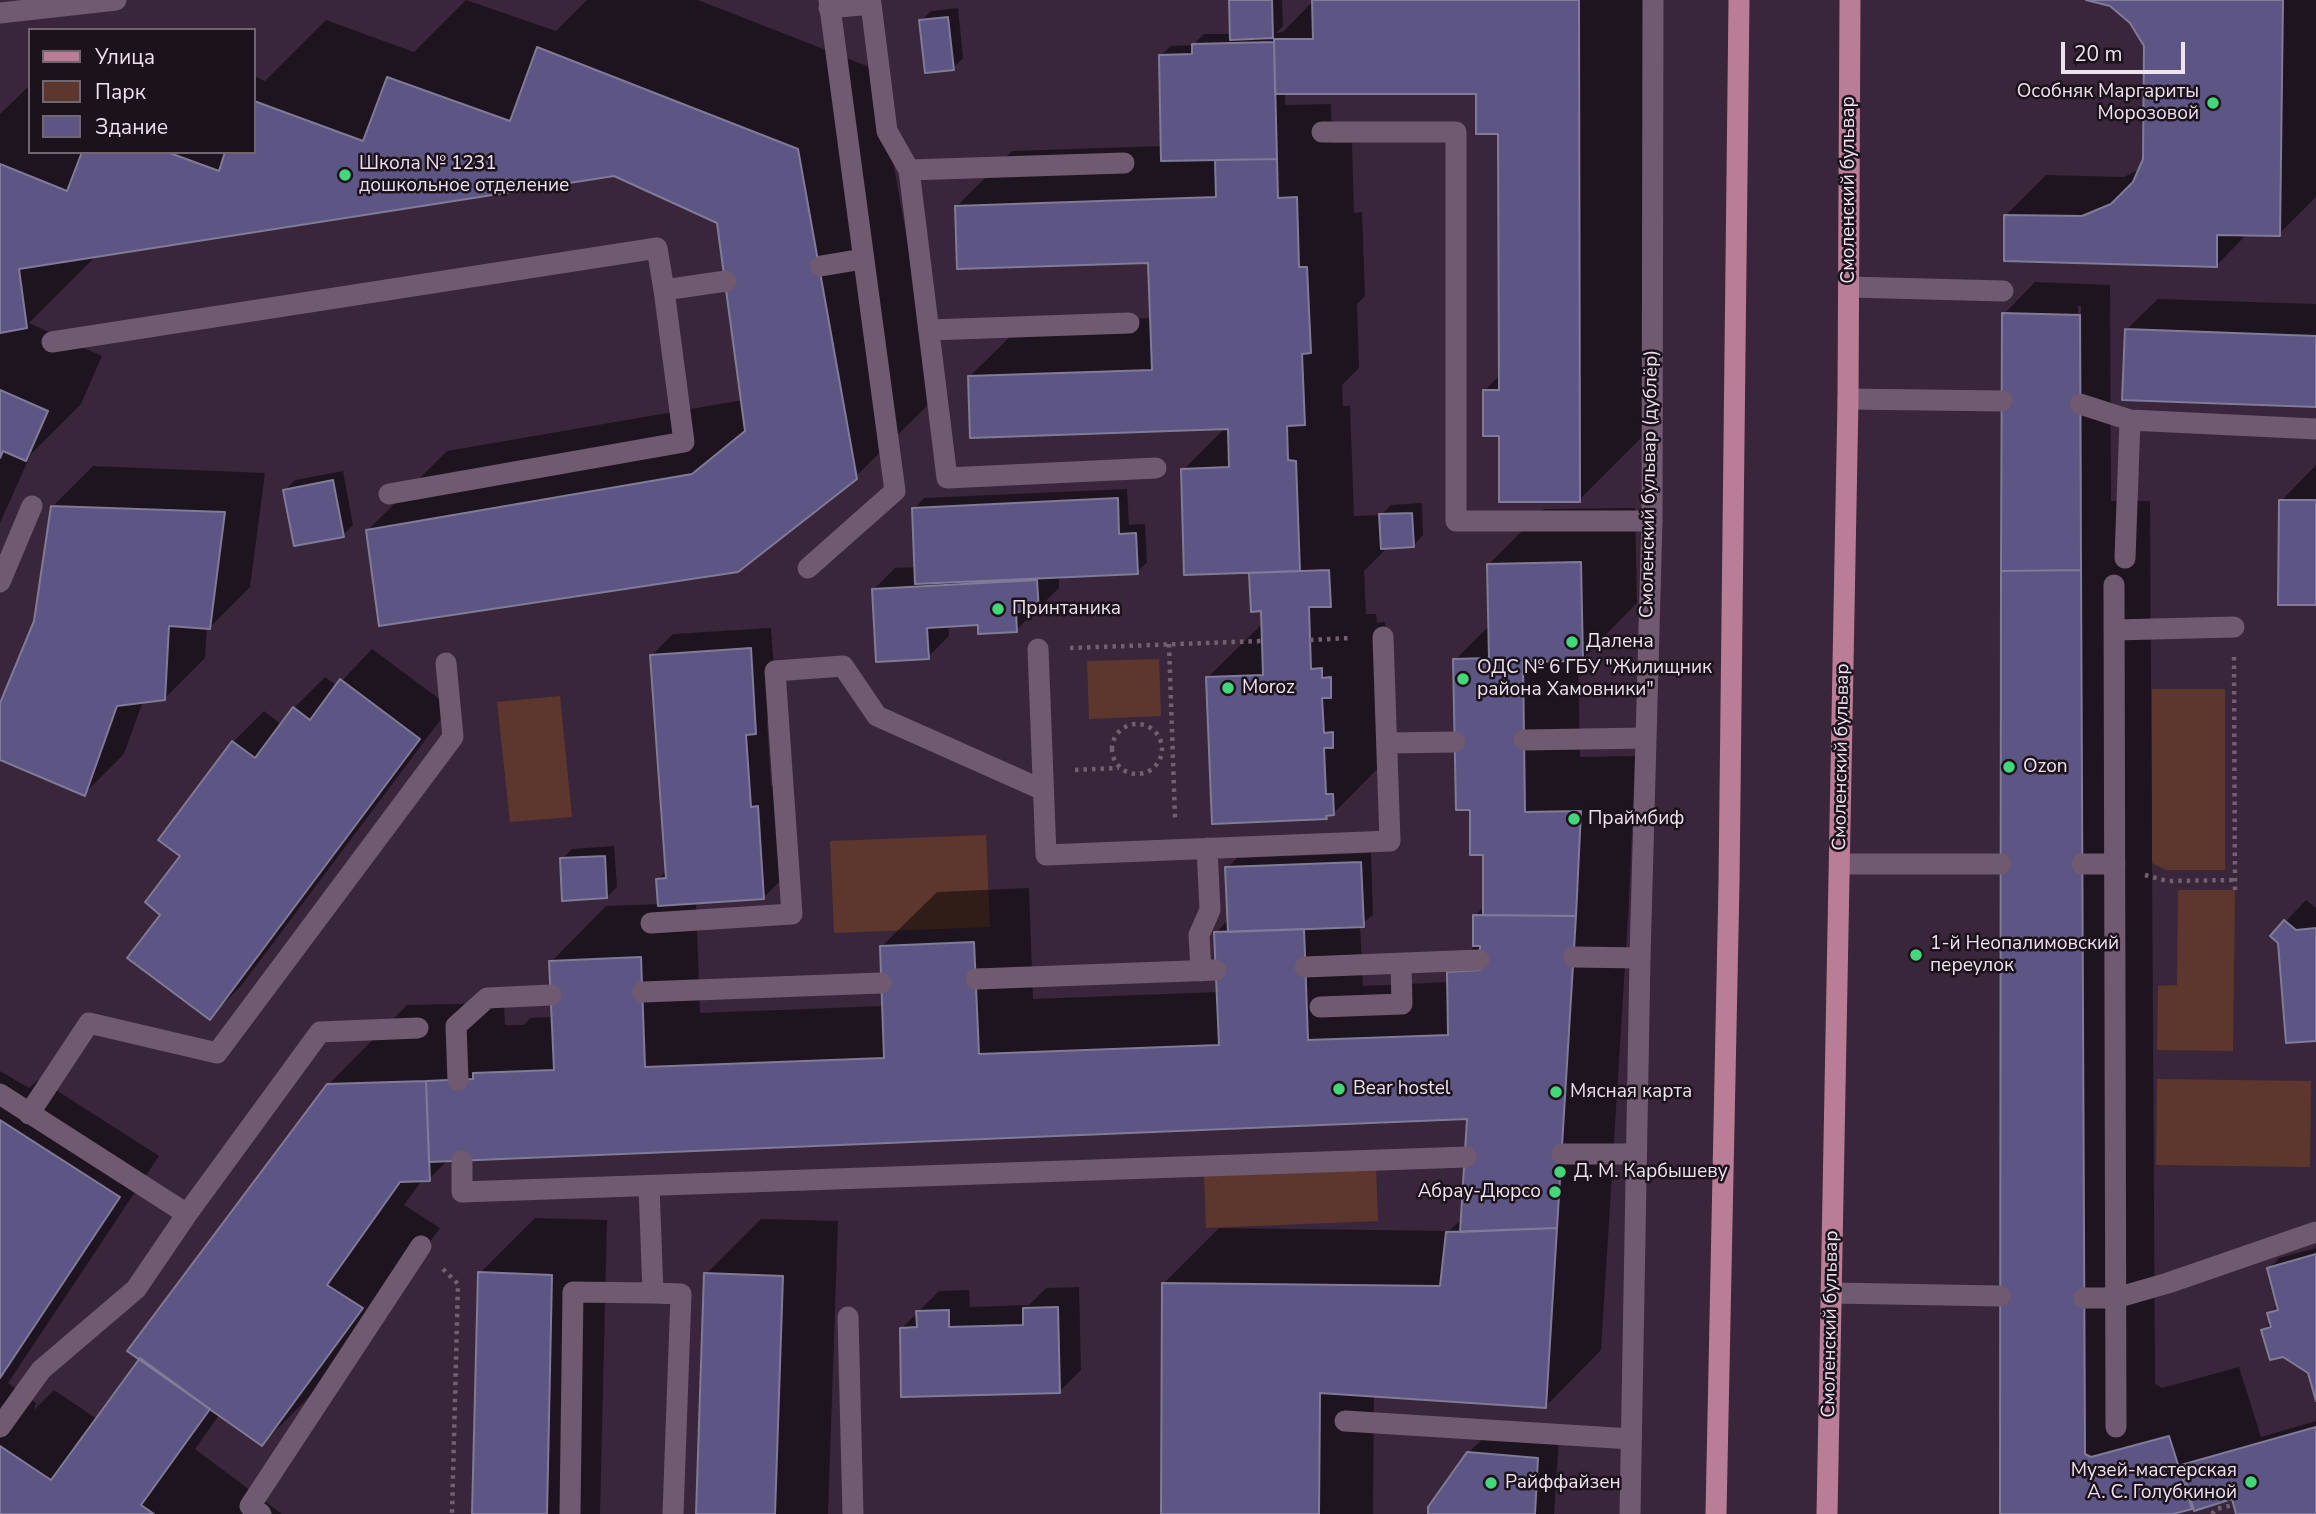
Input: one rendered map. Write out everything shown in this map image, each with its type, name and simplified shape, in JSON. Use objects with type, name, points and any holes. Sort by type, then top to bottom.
[{"type":"main road","points":[[1716,1514],[1730,813],[1739,0]]},
{"type":"main road","name":"Смоленский бульвар","points":[[1828,1514],[1848,400],[1850,0]]},
{"type":"street","name":"Смоленский бульвар (дублёр)","points":[[1630,1514],[1651,521],[1653,0]]},
{"type":"street","points":[[0,13],[107,1]]},
{"type":"street","points":[[808,568],[895,491],[829,4],[870,5],[887,131],[909,170],[947,478],[1156,468]]},
{"type":"street","points":[[1322,132],[1456,132],[1456,521],[1651,521]]},
{"type":"street","points":[[909,170],[1124,163]]},
{"type":"street","points":[[52,342],[657,247],[684,442],[389,494]]},
{"type":"street","points":[[821,266],[863,259]]},
{"type":"street","points":[[664,290],[726,281]]},
{"type":"street","points":[[1849,287],[2003,291]]},
{"type":"street","points":[[929,330],[1129,324]]},
{"type":"street","points":[[1848,400],[2002,401]]},
{"type":"street","points":[[2080,404],[2130,420],[2316,429]]},
{"type":"street","points":[[2125,558],[2130,420]]},
{"type":"street","points":[[0,582],[32,506]]},
{"type":"street","points":[[2114,585],[2116,1427]]},
{"type":"street","points":[[2114,630],[2234,627]]},
{"type":"street","points":[[1038,649],[1046,855],[1390,841],[1383,637]]},
{"type":"street","points":[[29,1114],[89,1023],[216,1053],[453,737],[446,663]]},
{"type":"street","points":[[651,923],[792,914],[775,671],[843,666],[877,716],[1043,781]]},
{"type":"street","points":[[1524,740],[1645,738]]},
{"type":"street","points":[[1387,743],[1455,742]]},
{"type":"street","points":[[976,979],[1208,971],[1199,935],[1210,910],[1208,848]]},
{"type":"street","points":[[1840,864],[2001,864]]},
{"type":"street","points":[[2082,864],[2115,864]]},
{"type":"street","points":[[1574,957],[1640,958]]},
{"type":"street","points":[[1305,967],[1479,960]]},
{"type":"street","points":[[1320,1007],[1402,1004],[1401,964]]},
{"type":"street","points":[[643,992],[881,983]]},
{"type":"street","points":[[458,1080],[456,1026],[487,998],[551,995]]},
{"type":"street","points":[[0,1427],[41,1370],[136,1289],[187,1214],[320,1032],[418,1028]]},
{"type":"street","points":[[0,1094],[187,1214]]},
{"type":"street","points":[[1562,1154],[1636,1154]]},
{"type":"street","points":[[462,1161],[463,1192],[1466,1157]]},
{"type":"street","points":[[649,1186],[653,1293]]},
{"type":"street","points":[[2084,1298],[2116,1297],[2168,1283],[2316,1232]]},
{"type":"street","points":[[261,1514],[250,1506],[421,1246]]},
{"type":"street","points":[[570,1514],[573,1292],[681,1293],[674,1514]]},
{"type":"street","points":[[1832,1293],[2000,1296]]},
{"type":"street","points":[[848,1317],[853,1514]]},
{"type":"street","points":[[1345,1421],[1632,1439]]},
{"type":"path","points":[[2234,627],[2235,890]]},
{"type":"path","points":[[1310,640],[1383,637]]},
{"type":"path","points":[[1038,649],[1262,642]]},
{"type":"path","points":[[1169,644],[1177,849]]},
{"type":"path","points":[[1043,781],[1120,768],[1139,775],[1149,772],[1161,758],[1163,747],[1154,730],[1136,723],[1118,732],[1111,750],[1120,768]]},
{"type":"path","points":[[1163,747],[1173,747]]},
{"type":"path","points":[[2151,875],[2167,881],[2234,880]]},
{"type":"path","points":[[421,1246],[458,1284],[452,1514]]},
{"type":"path","points":[[2212,1514],[2216,1509],[2233,1505]]},
{"type":"green space","points":[[1159,659],[1161,716],[1089,719],[1087,661]]},
{"type":"green space","points":[[2152,689],[2225,689],[2225,870],[2166,870],[2152,863]]},
{"type":"green space","points":[[560,696],[572,817],[510,822],[497,702]]},
{"type":"green space","points":[[986,835],[990,927],[834,933],[830,841]]},
{"type":"green space","points":[[2178,890],[2235,890],[2233,1051],[2157,1050],[2158,986],[2177,985]]},
{"type":"green space","points":[[2157,1079],[2311,1081],[2310,1167],[2156,1165]]},
{"type":"green space","points":[[1376,1166],[1378,1221],[1206,1228],[1204,1173]]},
{"type":"building","points":[[1229,0],[1272,0],[1273,38],[1230,40]]},
{"type":"building","points":[[1312,0],[1579,0],[1580,502],[1499,502],[1499,436],[1483,436],[1483,390],[1499,390],[1498,134],[1476,134],[1476,94],[1275,94],[1274,39],[1313,39]]},
{"type":"building","name":"Особняк Маргариты Морозовой","points":[[2086,0],[2283,0],[2280,236],[2217,235],[2217,267],[2004,261],[2004,215],[2082,216],[2111,204],[2133,182],[2143,159],[2144,46],[2130,23],[2110,6]]},
{"type":"building","points":[[948,17],[954,70],[925,73],[919,20]]},
{"type":"building","points":[[1274,42],[1277,159],[1161,161],[1159,55],[1192,54],[1192,44]]},
{"type":"building","points":[[537,47],[798,149],[857,479],[738,572],[379,626],[366,530],[692,474],[745,431],[717,223],[614,176],[19,269],[27,328],[0,333],[0,164],[67,191],[81,154],[172,154],[219,171],[224,154],[256,154],[256,102],[363,141],[387,77],[510,121]]},
{"type":"building","points":[[1277,159],[1278,198],[1297,197],[1299,267],[1307,267],[1311,353],[1302,354],[1305,425],[1287,426],[1288,460],[1296,461],[1300,571],[1184,575],[1181,469],[1229,467],[1228,429],[970,438],[968,376],[1152,370],[1148,263],[957,269],[955,206],[1216,197],[1215,160]]},
{"type":"building","points":[[2002,313],[2080,315],[2081,570],[2001,571]]},
{"type":"building","points":[[2125,329],[2316,336],[2316,407],[2122,400]]},
{"type":"building","points":[[0,390],[48,411],[26,461],[3,451],[0,458]]},
{"type":"building","points":[[333,480],[344,537],[294,546],[283,490]]},
{"type":"building","points":[[1118,498],[1119,534],[1136,533],[1138,574],[915,584],[912,508]]},
{"type":"building","points":[[2279,500],[2316,500],[2316,605],[2278,605]]},
{"type":"building","points":[[51,506],[225,512],[210,629],[169,626],[165,700],[117,706],[85,796],[0,760],[0,703],[34,621]]},
{"type":"building","points":[[1412,513],[1414,547],[1381,549],[1379,514]]},
{"type":"building","points":[[1581,562],[1583,661],[1523,662],[1525,812],[1581,811],[1576,916],[1483,915],[1483,855],[1470,855],[1470,810],[1456,810],[1453,659],[1489,658],[1487,564]]},
{"type":"building","points":[[1329,570],[1331,607],[1309,607],[1311,669],[1322,668],[1322,678],[1331,677],[1331,698],[1322,698],[1324,733],[1333,732],[1333,748],[1324,748],[1326,794],[1333,794],[1334,815],[1326,816],[1327,819],[1212,824],[1206,677],[1263,675],[1261,611],[1251,612],[1249,573]]},
{"type":"building","points":[[2081,570],[2085,1454],[2091,1457],[2169,1436],[2192,1509],[2173,1514],[2000,1514],[2001,571]]},
{"type":"building","points":[[1037,580],[1039,611],[1016,612],[1017,632],[978,634],[978,625],[927,628],[929,659],[876,662],[872,589]]},
{"type":"building","points":[[751,648],[756,734],[746,735],[751,807],[758,806],[764,899],[658,906],[656,879],[666,878],[650,655]]},
{"type":"building","points":[[340,679],[420,739],[210,1020],[127,958],[160,915],[145,902],[180,856],[158,840],[232,741],[255,758],[293,707],[310,720]]},
{"type":"building","points":[[605,856],[607,898],[562,901],[560,858]]},
{"type":"building","points":[[1361,862],[1364,927],[1228,932],[1225,867]]},
{"type":"building","points":[[1473,915],[1576,916],[1557,1228],[1460,1232],[1467,1119],[429,1162],[426,1081],[473,1079],[473,1073],[554,1070],[549,961],[641,957],[645,1067],[884,1058],[880,946],[974,942],[979,1054],[1219,1045],[1214,932],[1304,929],[1308,1040],[1448,1035],[1447,972],[1480,970],[1480,946],[1473,946]]},
{"type":"building","points":[[2284,920],[2296,930],[2316,928],[2316,1041],[2286,1043],[2278,943],[2270,936]]},
{"type":"building","points":[[426,1081],[430,1181],[400,1182],[327,1285],[363,1308],[262,1446],[127,1351],[327,1084]]},
{"type":"building","points":[[0,1120],[120,1197],[0,1378]]},
{"type":"building","points":[[1557,1228],[1546,1408],[1320,1393],[1319,1514],[1161,1514],[1162,1283],[1440,1286],[1446,1232]]},
{"type":"building","points":[[2316,1254],[2316,1401],[2308,1373],[2283,1357],[2270,1360],[2261,1330],[2271,1327],[2267,1313],[2278,1310],[2267,1268]]},
{"type":"building","points":[[478,1272],[552,1275],[547,1514],[472,1514]]},
{"type":"building","points":[[704,1273],[783,1276],[775,1514],[696,1514]]},
{"type":"building","points":[[1058,1307],[1060,1393],[901,1397],[900,1328],[917,1327],[916,1311],[949,1310],[949,1327],[1023,1325],[1023,1308]]},
{"type":"building","points":[[140,1358],[210,1409],[141,1505],[154,1514],[0,1514],[0,1446],[51,1480]]},
{"type":"building","name":"Музей-мастерская А. С. Голубкиной","points":[[2316,1427],[2316,1514],[2236,1514],[2232,1499],[2194,1511],[2181,1465]]},
{"type":"building","name":"Райффайзен","points":[[1467,1452],[1538,1458],[1535,1514],[1428,1514],[1428,1507]]},
{"type":"place","name":"Особняк Маргариты Морозовой","points":[[2213,103]]},
{"type":"place","name":"Школа № 1231 дошкольное отделение","points":[[345,175]]},
{"type":"place","name":"Принтаника","points":[[998,609]]},
{"type":"place","name":"Далена","points":[[1572,642]]},
{"type":"place","name":"ОДС № 6 ГБУ \"Жилищник района Хамовники\"","points":[[1463,679]]},
{"type":"place","name":"Moroz","points":[[1228,688]]},
{"type":"place","name":"Ozon","points":[[2009,767]]},
{"type":"place","name":"Праймбиф","points":[[1574,819]]},
{"type":"place","name":"1-й Неопалимовский переулок","points":[[1916,955]]},
{"type":"place","name":"Bear hostel","points":[[1339,1089]]},
{"type":"place","name":"Мясная карта","points":[[1556,1092]]},
{"type":"place","name":"Д. М. Карбышеву","points":[[1560,1172]]},
{"type":"place","name":"Абрау-Дюрсо","points":[[1555,1192]]},
{"type":"place","name":"Музей-мастерская А. С. Голубкиной","points":[[2251,1482]]},
{"type":"place","name":"Райффайзен","points":[[1491,1483]]}]
